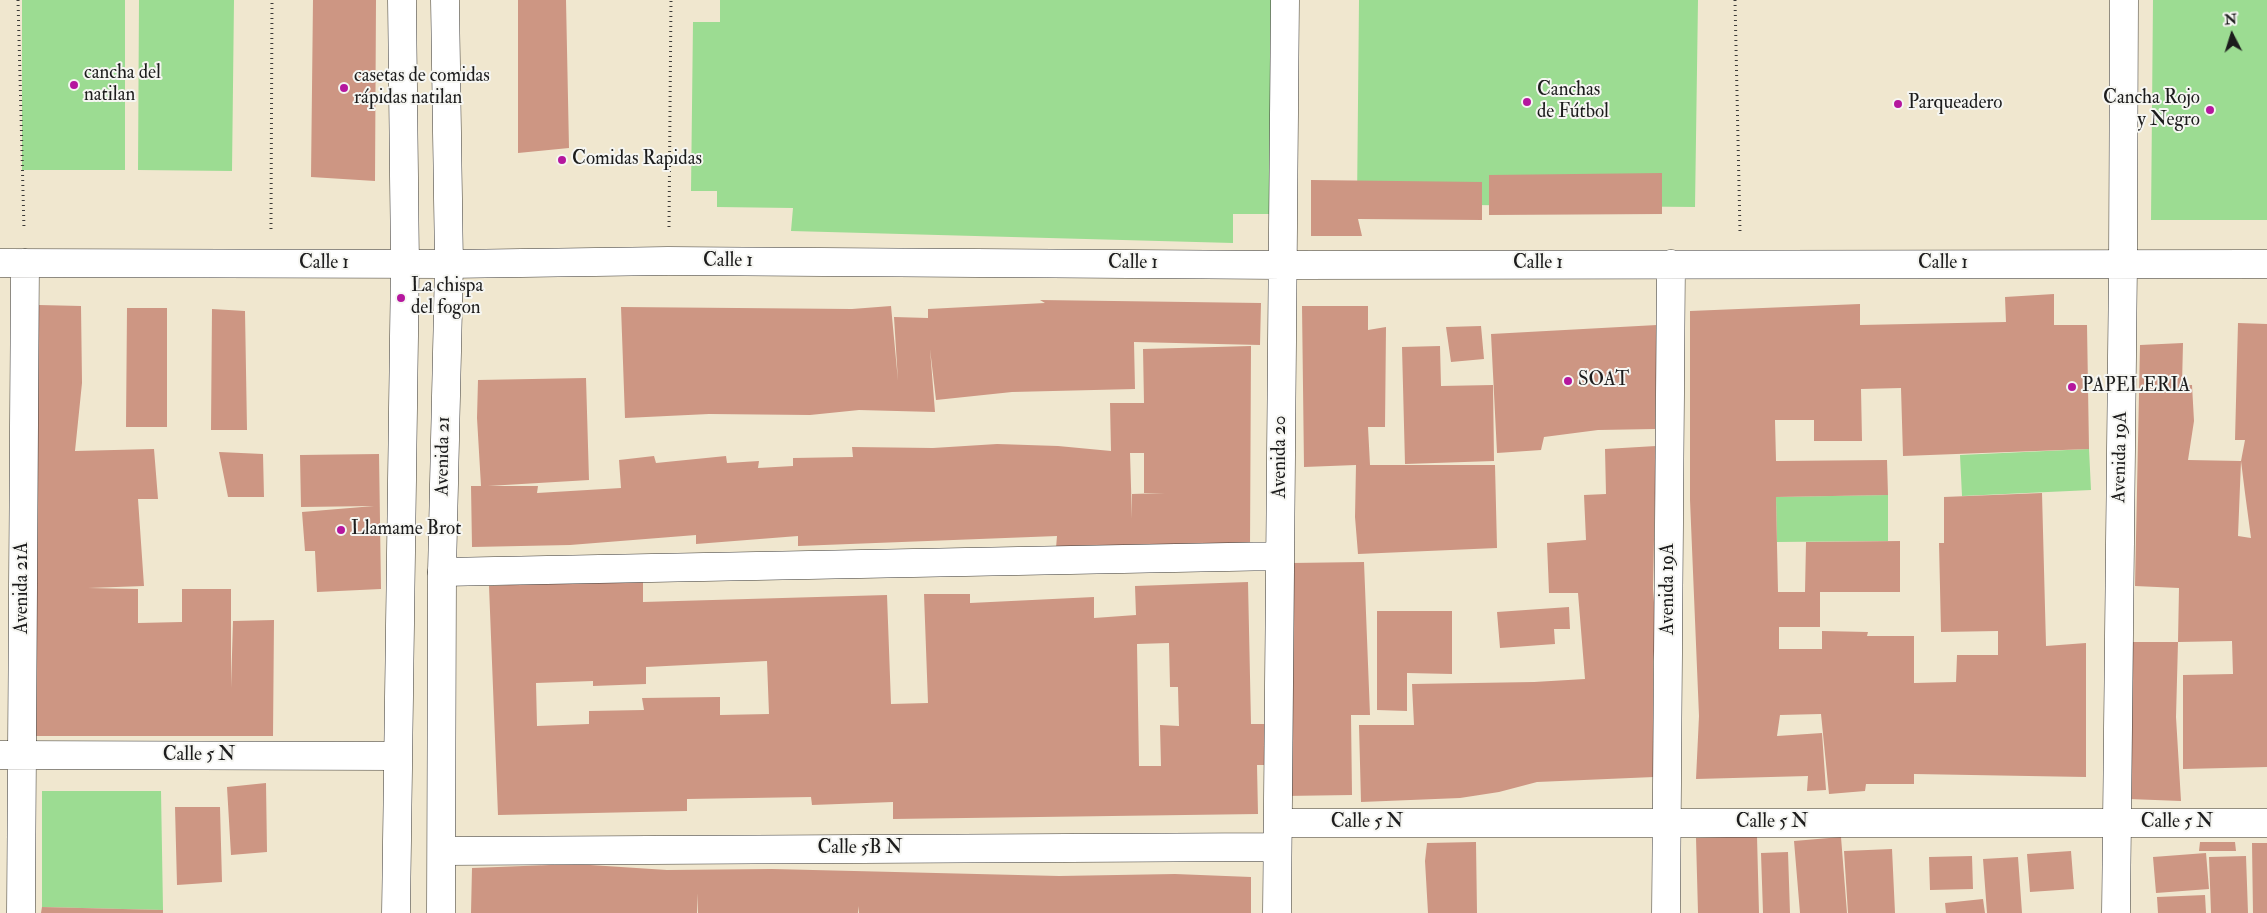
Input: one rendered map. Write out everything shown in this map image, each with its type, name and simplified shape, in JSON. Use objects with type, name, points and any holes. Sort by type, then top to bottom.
[{"type":"street","points":[[396,913],[405,264],[402,0]]},
{"type":"street","name":"Avenida 21","points":[[441,913],[442,572],[449,264],[445,0]]},
{"type":"street","name":"Avenida 20","points":[[1277,913],[1286,0]]},
{"type":"street","name":"Avenida 19A","points":[[2116,913],[2124,264],[2124,0]]},
{"type":"street","name":"Calle 1","points":[[13,263],[449,264],[668,261],[1741,265],[2267,264]]},
{"type":"street","name":"Avenida 21A","points":[[13,263],[11,755],[21,913]]},
{"type":"street","name":"Avenida 19A","points":[[1666,913],[1671,264]]},
{"type":"street","points":[[442,572],[1280,556]]},
{"type":"street","name":"Calle 5 N","points":[[11,755],[397,756]]},
{"type":"street","name":"Calle 5 N","points":[[1278,835],[1667,823],[2267,823]]},
{"type":"street","name":"Calle 5B N","points":[[442,851],[1278,835]]},
{"type":"path","points":[[13,263],[18,0]]},
{"type":"path","points":[[271,264],[272,0]]},
{"type":"path","points":[[668,261],[671,0]]},
{"type":"path","points":[[1735,0],[1741,265]]},
{"type":"green space","name":"cancha del natilan","points":[[22,0],[125,0],[125,170],[22,170]]},
{"type":"green space","name":"cancha del natilan","points":[[139,0],[234,0],[232,171],[138,170]]},
{"type":"green space","points":[[720,0],[1283,0],[1274,214],[1233,214],[1233,243],[791,231],[793,208],[717,207],[717,191],[691,191],[693,22],[720,22]]},
{"type":"green space","name":"Canchas de Fútbol","points":[[1359,0],[1698,0],[1695,207],[1357,204]]},
{"type":"green space","name":"Cancha Rojo y Negro","points":[[2153,0],[2267,0],[2267,220],[2151,220]]},
{"type":"green space","points":[[2089,449],[2091,490],[1962,496],[1960,455]]},
{"type":"green space","points":[[1888,495],[1888,541],[1777,542],[1776,497]]},
{"type":"green space","points":[[42,791],[161,791],[163,910],[42,907]]},
{"type":"building","name":"casetas de comidas rápidas natilan","points":[[313,0],[376,0],[375,181],[311,177]]},
{"type":"building","name":"casetas de comidas rápidas natilan","points":[[518,0],[566,0],[569,148],[518,153]]},
{"type":"building","points":[[1662,173],[1662,214],[1489,215],[1489,175]]},
{"type":"building","points":[[1311,180],[1482,182],[1482,220],[1358,219],[1362,236],[1311,236]]},
{"type":"building","points":[[2054,294],[2054,325],[2087,325],[2089,449],[1903,456],[1901,388],[1861,389],[1862,441],[1814,441],[1814,420],[1775,420],[1776,461],[1887,460],[1888,495],[1776,497],[1778,592],[1805,592],[1806,542],[1900,541],[1900,592],[1820,592],[1820,627],[1779,627],[1779,649],[1822,649],[1822,631],[1868,632],[1867,636],[1914,636],[1914,683],[1956,682],[1957,655],[1998,655],[1998,631],[1941,632],[1939,543],[1944,543],[1944,497],[2042,493],[2046,646],[2086,643],[2086,777],[1914,774],[1914,784],[1866,784],[1865,791],[1829,794],[1821,714],[1780,715],[1777,736],[1822,733],[1826,790],[1807,791],[1808,776],[1696,779],[1699,716],[1690,500],[1690,311],[1860,304],[1860,325],[2006,322],[2005,297]]},
{"type":"building","points":[[1040,300],[1261,303],[1260,345],[1134,342],[1135,389],[1012,392],[936,400],[930,349],[935,412],[859,410],[810,415],[709,414],[625,418],[621,307],[852,309],[891,306],[898,381],[894,317],[928,318],[928,309],[1045,303]]},
{"type":"building","points":[[39,305],[81,306],[82,383],[75,451],[154,449],[158,499],[138,499],[144,586],[88,588],[138,589],[138,623],[182,622],[182,589],[231,589],[231,688],[233,621],[274,620],[273,736],[29,736],[34,414]]},
{"type":"building","points":[[1302,306],[1368,306],[1368,330],[1386,327],[1385,427],[1368,427],[1370,465],[1495,465],[1497,548],[1358,554],[1355,517],[1356,465],[1304,467]]},
{"type":"building","points":[[127,308],[167,308],[167,427],[126,427]]},
{"type":"building","points":[[212,309],[245,311],[247,430],[211,430]]},
{"type":"building","points":[[2238,323],[2267,324],[2267,767],[2183,769],[2183,675],[2233,674],[2232,641],[2178,642],[2179,588],[2135,586],[2140,345],[2183,343],[2182,385],[2192,385],[2194,421],[2188,460],[2241,461],[2245,440],[2235,440]],"holes":[[[2241,461],[2251,538],[2238,536]]]},
{"type":"building","points":[[1657,325],[1655,429],[1598,430],[1544,437],[1541,450],[1497,453],[1491,334]]},
{"type":"building","points":[[1481,326],[1484,359],[1451,362],[1446,327]]},
{"type":"building","points":[[1251,346],[1250,548],[1056,548],[1057,536],[798,546],[798,536],[696,544],[696,535],[570,545],[472,547],[471,486],[481,486],[477,418],[478,380],[586,378],[589,480],[488,486],[538,486],[537,493],[621,488],[619,460],[654,456],[656,463],[726,456],[727,463],[759,461],[758,468],[793,466],[793,458],[853,457],[852,447],[933,448],[997,444],[1058,446],[1111,451],[1110,403],[1144,403],[1143,349]],"holes":[[[1130,453],[1144,453],[1144,493],[1165,493],[1132,494],[1132,519]]]},
{"type":"building","points":[[1440,346],[1441,386],[1493,385],[1494,461],[1405,464],[1402,347]]},
{"type":"building","points":[[1656,446],[1653,588],[1656,630],[1653,662],[1654,777],[1537,782],[1499,792],[1460,798],[1361,802],[1359,725],[1414,725],[1412,684],[1534,682],[1585,679],[1578,593],[1549,593],[1547,543],[1586,540],[1584,495],[1606,494],[1605,449]]},
{"type":"building","points":[[219,452],[263,454],[264,497],[228,497]]},
{"type":"building","points":[[379,454],[381,589],[317,592],[315,551],[305,551],[302,512],[374,506],[301,507],[300,455]]},
{"type":"building","points":[[1364,562],[1370,715],[1351,715],[1352,795],[1283,796],[1291,563]]},
{"type":"building","points":[[590,581],[643,581],[643,602],[887,595],[891,704],[928,703],[924,594],[970,594],[970,603],[1094,597],[1094,618],[1136,615],[1135,586],[1248,582],[1251,724],[1277,724],[1277,765],[1257,765],[1258,814],[893,819],[893,802],[812,805],[811,797],[687,799],[687,811],[498,815],[489,586]],"holes":[[[1169,643],[1170,687],[1178,687],[1179,726],[1160,725],[1161,766],[1139,766],[1137,644]],[[767,661],[769,714],[720,715],[720,697],[642,698],[644,710],[589,711],[589,724],[537,726],[536,683],[593,681],[593,686],[646,684],[646,667]]]},
{"type":"building","points":[[1569,607],[1570,629],[1554,629],[1555,644],[1500,648],[1497,612]]},
{"type":"building","points":[[1377,611],[1452,611],[1452,674],[1407,673],[1407,711],[1377,710]]},
{"type":"building","points":[[2124,642],[2178,642],[2176,717],[2181,801],[2129,799]]},
{"type":"building","points":[[266,783],[267,852],[231,855],[227,787]]},
{"type":"building","points":[[175,807],[220,807],[222,882],[177,885]]},
{"type":"building","points":[[1757,836],[1759,913],[1698,913],[1696,838]]},
{"type":"building","points":[[1841,837],[1847,913],[1800,913],[1794,841]]},
{"type":"building","points":[[1476,842],[1477,913],[1428,913],[1425,861],[1427,843]]},
{"type":"building","points":[[2200,842],[2235,842],[2236,851],[2199,851]]},
{"type":"building","points":[[2252,843],[2267,843],[2267,913],[2253,913]]},
{"type":"building","points":[[1892,849],[1895,913],[1848,913],[1844,851]]},
{"type":"building","points":[[2071,851],[2074,889],[2030,892],[2027,854]]},
{"type":"building","points":[[1788,852],[1790,913],[1763,913],[1761,853]]},
{"type":"building","points":[[2206,853],[2209,889],[2156,893],[2153,857]]},
{"type":"building","points":[[1972,856],[1973,889],[1930,890],[1929,857]]},
{"type":"building","points":[[2246,856],[2248,913],[2211,913],[2209,857]]},
{"type":"building","points":[[2018,857],[2022,913],[1987,913],[1983,859]]},
{"type":"building","points":[[575,864],[667,870],[772,869],[1059,876],[1175,874],[1251,877],[1251,913],[859,913],[858,906],[858,913],[698,913],[698,893],[697,913],[471,913],[472,868]]},
{"type":"building","points":[[2205,895],[2206,913],[2158,913],[2157,897]]},
{"type":"building","points":[[1983,899],[1985,913],[1946,913],[1945,903]]},
{"type":"building","points":[[42,907],[163,910],[163,913],[41,913]]},
{"type":"place","name":"cancha del natilan","points":[[74,85]]},
{"type":"place","name":"casetas de comidas rápidas natilan","points":[[344,88]]},
{"type":"place","name":"Canchas de Fútbol","points":[[1527,102]]},
{"type":"place","name":"Parqueadero","points":[[1898,104]]},
{"type":"place","name":"Cancha Rojo y Negro","points":[[2210,110]]},
{"type":"place","name":"Comidas Rapidas","points":[[562,160]]},
{"type":"place","name":"La chispa del fogon","points":[[401,298]]},
{"type":"place","name":"SOAT","points":[[1568,381]]},
{"type":"place","name":"PAPELERIA","points":[[2072,387]]},
{"type":"place","name":"Llamame Brot","points":[[341,530]]}]
